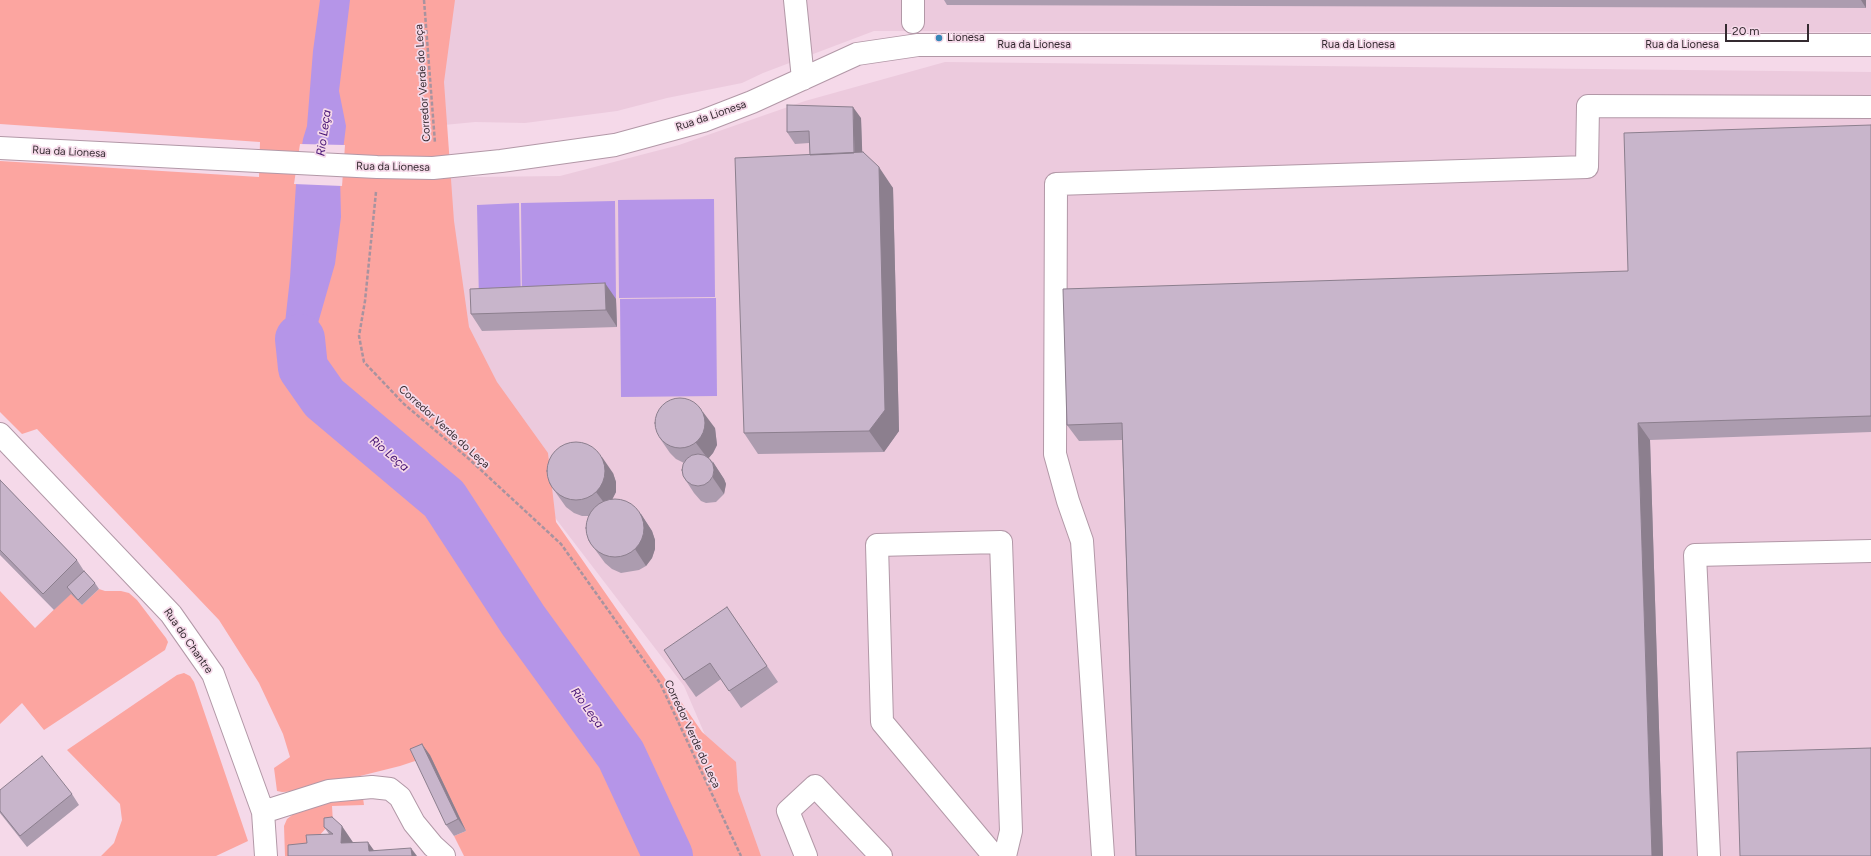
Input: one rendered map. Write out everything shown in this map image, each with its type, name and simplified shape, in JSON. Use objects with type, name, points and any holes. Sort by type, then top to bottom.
[{"type":"street","points":[[795,0],[803,79]]},
{"type":"street","points":[[913,0],[913,22]]},
{"type":"street","name":"Rua da Lionesa","points":[[0,148],[373,167],[433,168],[501,161],[615,145],[702,121],[752,102],[857,54],[918,45],[1871,45]]},
{"type":"street","points":[[1103,856],[1082,541],[1068,501],[1055,454],[1056,184],[1588,167],[1588,106],[1871,107]]},
{"type":"street","name":"Rua do Chantre","points":[[5,442],[171,614],[213,674],[263,812],[266,856]]},
{"type":"street","points":[[994,856],[882,722],[877,545],[1002,542],[1012,831],[1005,856]]},
{"type":"street","points":[[1709,856],[1695,555],[1871,551]]},
{"type":"street","points":[[263,812],[330,791],[372,786],[390,789],[400,797],[414,823],[433,846],[444,856]]},
{"type":"street","points":[[806,856],[788,811],[815,786],[881,856]]},
{"type":"path","name":"Corredor Verde do Leça","points":[[424,0],[436,150]]},
{"type":"path","name":"Corredor Verde do Leça","points":[[373,167],[376,198],[366,293],[359,336],[364,362],[404,404],[468,459],[561,544],[660,683],[741,856]]},
{"type":"shaded area","points":[[0,0],[455,0],[444,82],[454,221],[469,327],[497,382],[548,453],[556,522],[702,732],[736,762],[738,791],[761,856],[464,856],[454,836],[466,831],[418,760],[400,766],[300,791],[277,791],[274,768],[290,757],[283,734],[259,683],[219,620],[37,429],[22,434],[0,412],[0,161],[259,177],[260,142],[0,124]]},
{"type":"shaded area","points":[[440,0],[1871,0],[1871,32],[874,31],[763,73],[742,83],[667,98],[617,111],[525,123],[475,122],[444,125]]},
{"type":"shaded area","points":[[945,62],[1871,72],[1871,856],[757,856],[684,686],[543,502],[391,178],[560,176],[679,145],[805,101]]},
{"type":"shaded area","points":[[99,589],[129,593],[137,600],[166,638],[168,642],[165,650],[44,730],[22,703],[0,724],[0,591],[35,628],[71,593],[82,605]]},
{"type":"shaded area","points":[[184,673],[190,676],[194,682],[248,841],[216,856],[101,856],[114,843],[122,820],[120,804],[67,750],[177,675]]},
{"type":"shaded area","points":[[363,798],[364,805],[332,806],[333,823],[327,827],[301,856],[285,856],[284,826],[287,819],[296,812],[323,801]]},
{"type":"water","points":[[320,0],[350,0],[339,91],[346,126],[340,175],[341,217],[335,264],[316,330],[314,354],[349,392],[313,405],[281,359],[290,278],[296,184],[303,139],[307,126],[313,51]]},
{"type":"water","points":[[714,199],[715,297],[619,298],[618,200]]},
{"type":"water","points":[[615,201],[616,299],[522,300],[521,203]]},
{"type":"water","points":[[519,203],[521,302],[479,302],[477,205]]},
{"type":"water","points":[[716,298],[717,396],[621,397],[620,299]]},
{"type":"pier","points":[[300,144],[345,145],[342,186],[294,184]]},
{"type":"building","points":[[787,105],[853,107],[854,153],[810,155],[809,131],[787,132]]},
{"type":"building","points":[[1871,125],[1871,416],[1638,423],[1652,856],[1136,856],[1122,423],[1067,425],[1063,289],[1628,271],[1624,133]]},
{"type":"building","points":[[863,152],[879,167],[885,410],[869,431],[744,433],[735,158]]},
{"type":"building","points":[[605,283],[606,310],[471,314],[470,289]]},
{"type":"building","points":[[675,398],[685,398],[698,405],[705,418],[705,428],[698,441],[685,448],[675,448],[666,444],[659,437],[655,428],[655,418],[659,409],[666,402]]},
{"type":"building","points":[[576,442],[587,444],[600,455],[603,460],[605,471],[603,482],[592,495],[587,498],[576,500],[565,498],[552,487],[549,482],[547,471],[549,460],[560,447],[565,444]]},
{"type":"building","points":[[695,454],[701,454],[711,461],[714,470],[713,476],[707,483],[701,486],[695,486],[685,479],[682,473],[682,467],[689,457]]},
{"type":"building","points":[[0,480],[77,560],[43,594],[0,550]]},
{"type":"building","points":[[615,499],[626,501],[639,512],[642,517],[644,528],[642,539],[631,552],[626,555],[615,557],[604,555],[591,544],[588,539],[586,528],[588,517],[599,504],[604,501]]},
{"type":"building","points":[[84,571],[95,583],[78,600],[67,587]]},
{"type":"building","points":[[727,607],[767,666],[729,691],[710,663],[684,680],[664,650]]},
{"type":"building","points":[[422,744],[458,819],[446,825],[410,749]]},
{"type":"building","points":[[1871,748],[1871,856],[1740,856],[1737,752]]},
{"type":"building","points":[[42,756],[72,794],[20,836],[0,811],[0,790]]},
{"type":"building","points":[[332,817],[342,826],[341,843],[368,842],[369,851],[411,848],[412,856],[288,856],[288,845],[307,843],[306,835],[333,834],[324,827],[324,818]]},
{"type":"waterway","name":"Rio Leça","points":[[300,339],[303,368],[324,398],[444,499],[523,620],[621,755],[668,856]]},
{"type":"place","name":"Lionesa","points":[[939,38]]}]
